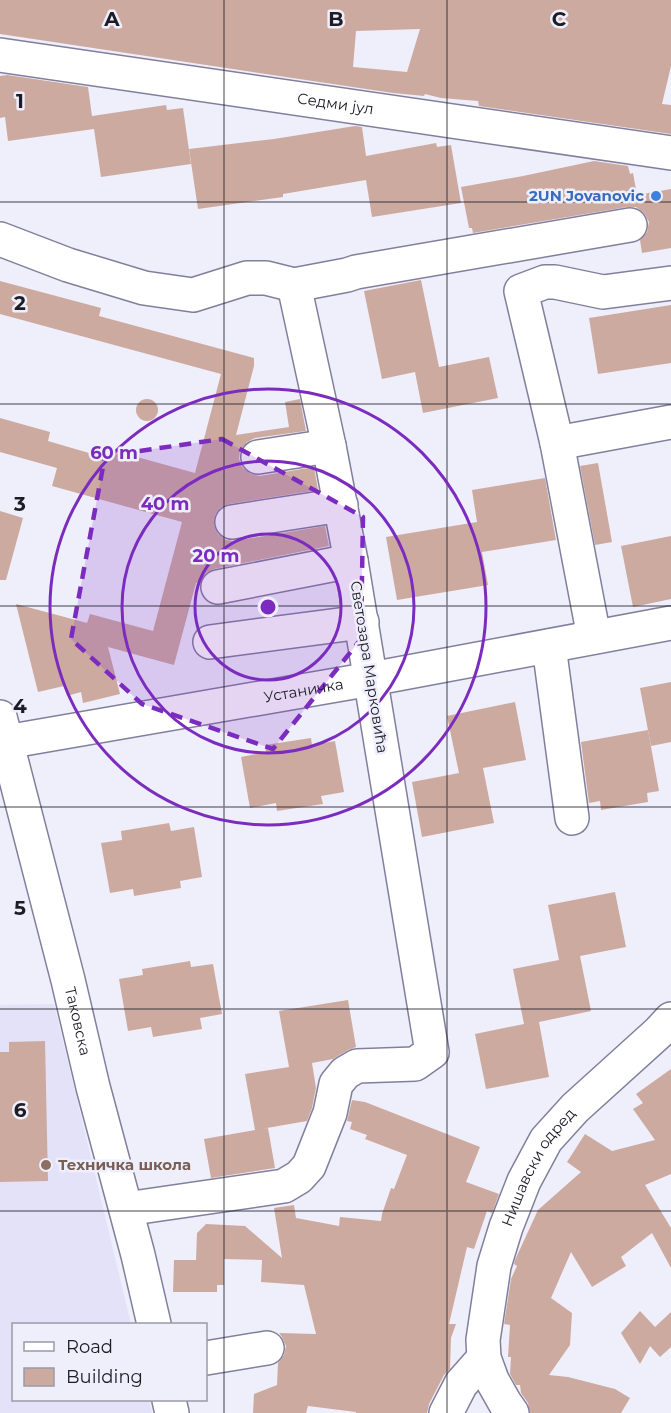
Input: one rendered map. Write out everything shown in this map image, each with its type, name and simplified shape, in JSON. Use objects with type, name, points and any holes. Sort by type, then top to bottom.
[{"type":"street","name":"Седми јул","points":[[0,55],[671,153]]},
{"type":"street","points":[[0,239],[68,265],[144,288],[193,295],[247,278],[266,278],[294,285],[356,272],[630,225]]},
{"type":"street","points":[[594,637],[557,443],[521,291],[544,282],[555,282],[603,292],[671,283]]},
{"type":"street","name":"Светозара Марковића","points":[[126,1209],[284,1186],[299,1177],[309,1166],[330,1113],[336,1084],[345,1073],[357,1066],[415,1064],[432,1052],[341,505],[294,285]]},
{"type":"street","points":[[557,443],[671,422]]},
{"type":"street","points":[[258,457],[329,446]]},
{"type":"street","points":[[232,522],[341,505]]},
{"type":"street","points":[[218,586],[351,561]]},
{"type":"street","points":[[210,642],[362,622]]},
{"type":"street","name":"Устаничка","points":[[3,730],[371,679],[671,623]]},
{"type":"street","points":[[549,646],[572,818]]},
{"type":"street","name":"Таковска","points":[[3,730],[154,1323]]},
{"type":"street","name":"Нишавски одред","points":[[512,1413],[492,1380],[484,1358],[483,1340],[494,1266],[524,1181],[546,1140],[575,1108],[667,1033]]},
{"type":"street","points":[[207,1358],[267,1348]]},
{"type":"street","points":[[446,1413],[461,1384],[484,1358]]},
{"type":"highlighted area","points":[[222,439],[363,517],[361,639],[273,749],[142,704],[71,639],[105,456]]},
{"type":"shaded area","name":"Техничка школа","points":[[54,1004],[131,1323],[12,1323],[12,1401],[149,1401],[152,1413],[0,1413],[0,1005]]},
{"type":"building","points":[[0,0],[671,0],[671,66],[662,104],[671,105],[671,134],[479,106],[478,101],[441,98],[425,94],[424,96],[393,93],[0,34]],"holes":[[[420,29],[407,72],[353,67],[356,31]]]},
{"type":"building","points":[[7,75],[88,87],[92,116],[166,105],[167,110],[183,108],[191,164],[101,177],[94,129],[8,141],[5,117],[0,118],[0,76]]},
{"type":"building","points":[[355,126],[362,127],[366,156],[436,143],[437,147],[451,145],[461,203],[372,217],[366,180],[283,194],[283,197],[198,209],[189,149]]},
{"type":"building","points":[[594,161],[628,166],[630,174],[633,173],[637,195],[671,189],[671,248],[642,253],[640,240],[647,232],[649,222],[644,213],[636,207],[473,233],[472,228],[469,228],[461,187]]},
{"type":"building","points":[[421,280],[439,367],[489,357],[498,398],[423,413],[415,372],[382,379],[364,291]]},
{"type":"building","points":[[0,281],[101,308],[99,316],[254,358],[254,366],[236,435],[289,427],[285,402],[300,399],[306,431],[255,438],[247,442],[240,451],[239,459],[243,468],[251,474],[260,476],[314,467],[318,490],[229,504],[220,508],[215,515],[214,525],[218,534],[226,540],[234,541],[325,526],[329,546],[214,569],[206,573],[200,582],[196,583],[174,665],[108,647],[120,694],[83,703],[81,692],[67,696],[64,686],[38,692],[16,604],[87,623],[90,614],[153,631],[182,522],[52,486],[57,468],[0,452],[0,418],[50,432],[48,441],[106,458],[108,449],[195,473],[221,374],[0,314]]},
{"type":"building","points":[[671,305],[671,363],[598,374],[589,318]]},
{"type":"building","points":[[147,399],[155,402],[158,410],[155,418],[147,421],[139,418],[136,410],[139,402]]},
{"type":"building","points":[[598,463],[612,542],[595,545],[580,466]]},
{"type":"building","points":[[545,478],[556,540],[482,552],[488,585],[397,600],[386,537],[477,522],[472,490]]},
{"type":"building","points":[[0,511],[23,518],[6,580],[0,580]]},
{"type":"building","points":[[671,536],[671,599],[633,607],[621,546]]},
{"type":"building","points":[[671,682],[671,742],[651,746],[640,688]]},
{"type":"building","points":[[515,702],[526,760],[483,768],[494,823],[422,837],[412,782],[459,773],[447,716]]},
{"type":"building","points":[[648,730],[659,791],[647,793],[648,802],[601,810],[600,801],[589,803],[581,742]]},
{"type":"building","points":[[311,738],[312,745],[335,741],[344,792],[321,796],[323,804],[277,811],[276,803],[250,808],[241,757],[266,752],[265,745]]},
{"type":"building","points":[[169,823],[171,831],[194,827],[202,877],[180,881],[181,888],[134,896],[133,889],[110,893],[101,843],[122,840],[121,831]]},
{"type":"building","points":[[615,892],[626,947],[580,956],[591,1011],[539,1022],[549,1077],[486,1089],[475,1034],[524,1024],[513,969],[559,960],[548,905]]},
{"type":"building","points":[[190,961],[191,967],[213,964],[222,1014],[200,1018],[202,1029],[153,1037],[151,1027],[128,1031],[119,979],[143,975],[142,969]]},
{"type":"building","points":[[348,1000],[356,1047],[333,1059],[312,1063],[316,1088],[307,1121],[261,1129],[268,1128],[275,1168],[211,1178],[204,1139],[255,1130],[245,1074],[289,1067],[279,1011]]},
{"type":"building","points":[[45,1041],[48,1181],[0,1182],[0,1052],[9,1052],[9,1042]]},
{"type":"building","points":[[671,1069],[671,1174],[645,1185],[671,1228],[671,1268],[652,1233],[621,1257],[626,1266],[592,1287],[571,1252],[551,1298],[572,1313],[570,1345],[549,1375],[568,1377],[615,1389],[630,1398],[621,1413],[530,1413],[520,1385],[516,1385],[510,1374],[511,1357],[508,1357],[510,1325],[504,1324],[511,1279],[517,1266],[514,1264],[515,1260],[538,1210],[581,1172],[567,1162],[585,1134],[612,1151],[655,1140],[633,1109],[643,1103],[636,1094]]},
{"type":"building","points":[[352,1100],[365,1102],[480,1147],[466,1182],[499,1194],[492,1213],[487,1211],[474,1249],[467,1247],[449,1324],[456,1324],[451,1338],[450,1369],[444,1375],[429,1404],[427,1413],[356,1413],[308,1406],[306,1413],[253,1413],[254,1394],[277,1385],[278,1363],[284,1355],[286,1346],[279,1333],[316,1334],[304,1285],[261,1282],[262,1260],[224,1259],[224,1285],[217,1285],[217,1292],[173,1292],[174,1260],[196,1260],[197,1233],[206,1224],[245,1226],[282,1258],[274,1208],[294,1205],[296,1218],[339,1226],[340,1217],[381,1221],[391,1188],[394,1189],[407,1155],[365,1139],[367,1135],[350,1129],[352,1122],[347,1121]]},
{"type":"building","points":[[640,1311],[655,1327],[671,1312],[671,1347],[660,1357],[650,1346],[640,1364],[621,1333]]},
{"type":"place","name":"2UN Jovanovic","points":[[656,196]]},
{"type":"place","name":"Техничка школа","points":[[46,1165]]}]
